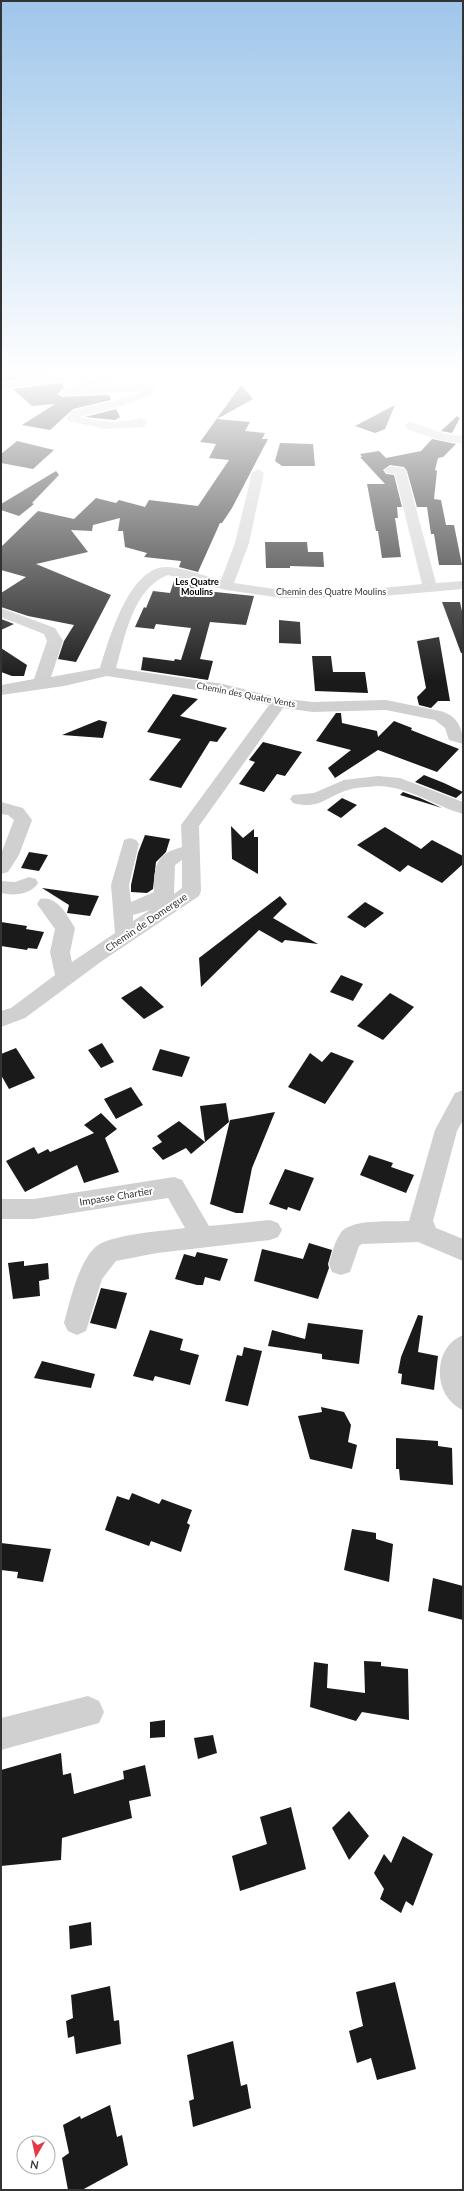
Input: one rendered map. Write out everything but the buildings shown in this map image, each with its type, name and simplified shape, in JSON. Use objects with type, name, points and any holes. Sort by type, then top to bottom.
[{"type":"street","points":[[226,586],[242,543],[257,477]]},
{"type":"street","points":[[402,477],[430,588]]},
{"type":"street","name":"Chemin des Quatre Moulins","points":[[107,671],[124,619],[141,586],[158,572],[167,571],[226,586],[282,594],[383,592],[463,585]]},
{"type":"street","points":[[1,612],[50,631],[55,641],[41,683]]},
{"type":"street","points":[[1,690],[41,683],[64,682],[107,671]]},
{"type":"street","name":"Chemin des Quatre Vents","points":[[107,671],[223,689],[279,703],[312,707],[386,705],[440,716],[453,726],[455,736],[463,739]]},
{"type":"street","name":"Chemin de Domergue","points":[[1,1019],[18,1013],[125,936],[164,902],[192,891],[192,851],[190,825],[246,751],[279,703]]},
{"type":"street","points":[[299,798],[317,799],[344,785],[378,781],[394,782],[463,808]]},
{"type":"street","points":[[1,808],[16,812],[22,816],[23,820],[4,859]]},
{"type":"street","points":[[125,936],[120,885],[130,844]]},
{"type":"street","points":[[122,911],[144,905],[164,902],[168,860],[172,856],[192,851]]},
{"type":"street","points":[[1,887],[11,890],[18,889],[28,883]]},
{"type":"street","points":[[47,904],[66,928],[60,952],[66,978]]},
{"type":"street","points":[[463,1099],[446,1130],[422,1221],[427,1235],[463,1250]]},
{"type":"street","name":"Impasse Chartier","points":[[1,1209],[34,1209],[174,1187],[203,1237]]},
{"type":"street","points":[[77,1323],[87,1285],[101,1259],[108,1252],[203,1237],[270,1230]]},
{"type":"street","points":[[341,1264],[348,1240],[357,1234],[425,1231]]},
{"type":"street","points":[[463,1347],[453,1363],[453,1384],[463,1397]]},
{"type":"street","points":[[1,1734],[88,1712]]},
{"type":"district","name":"Les Quatre Moulins","points":[[197,588]]}]
